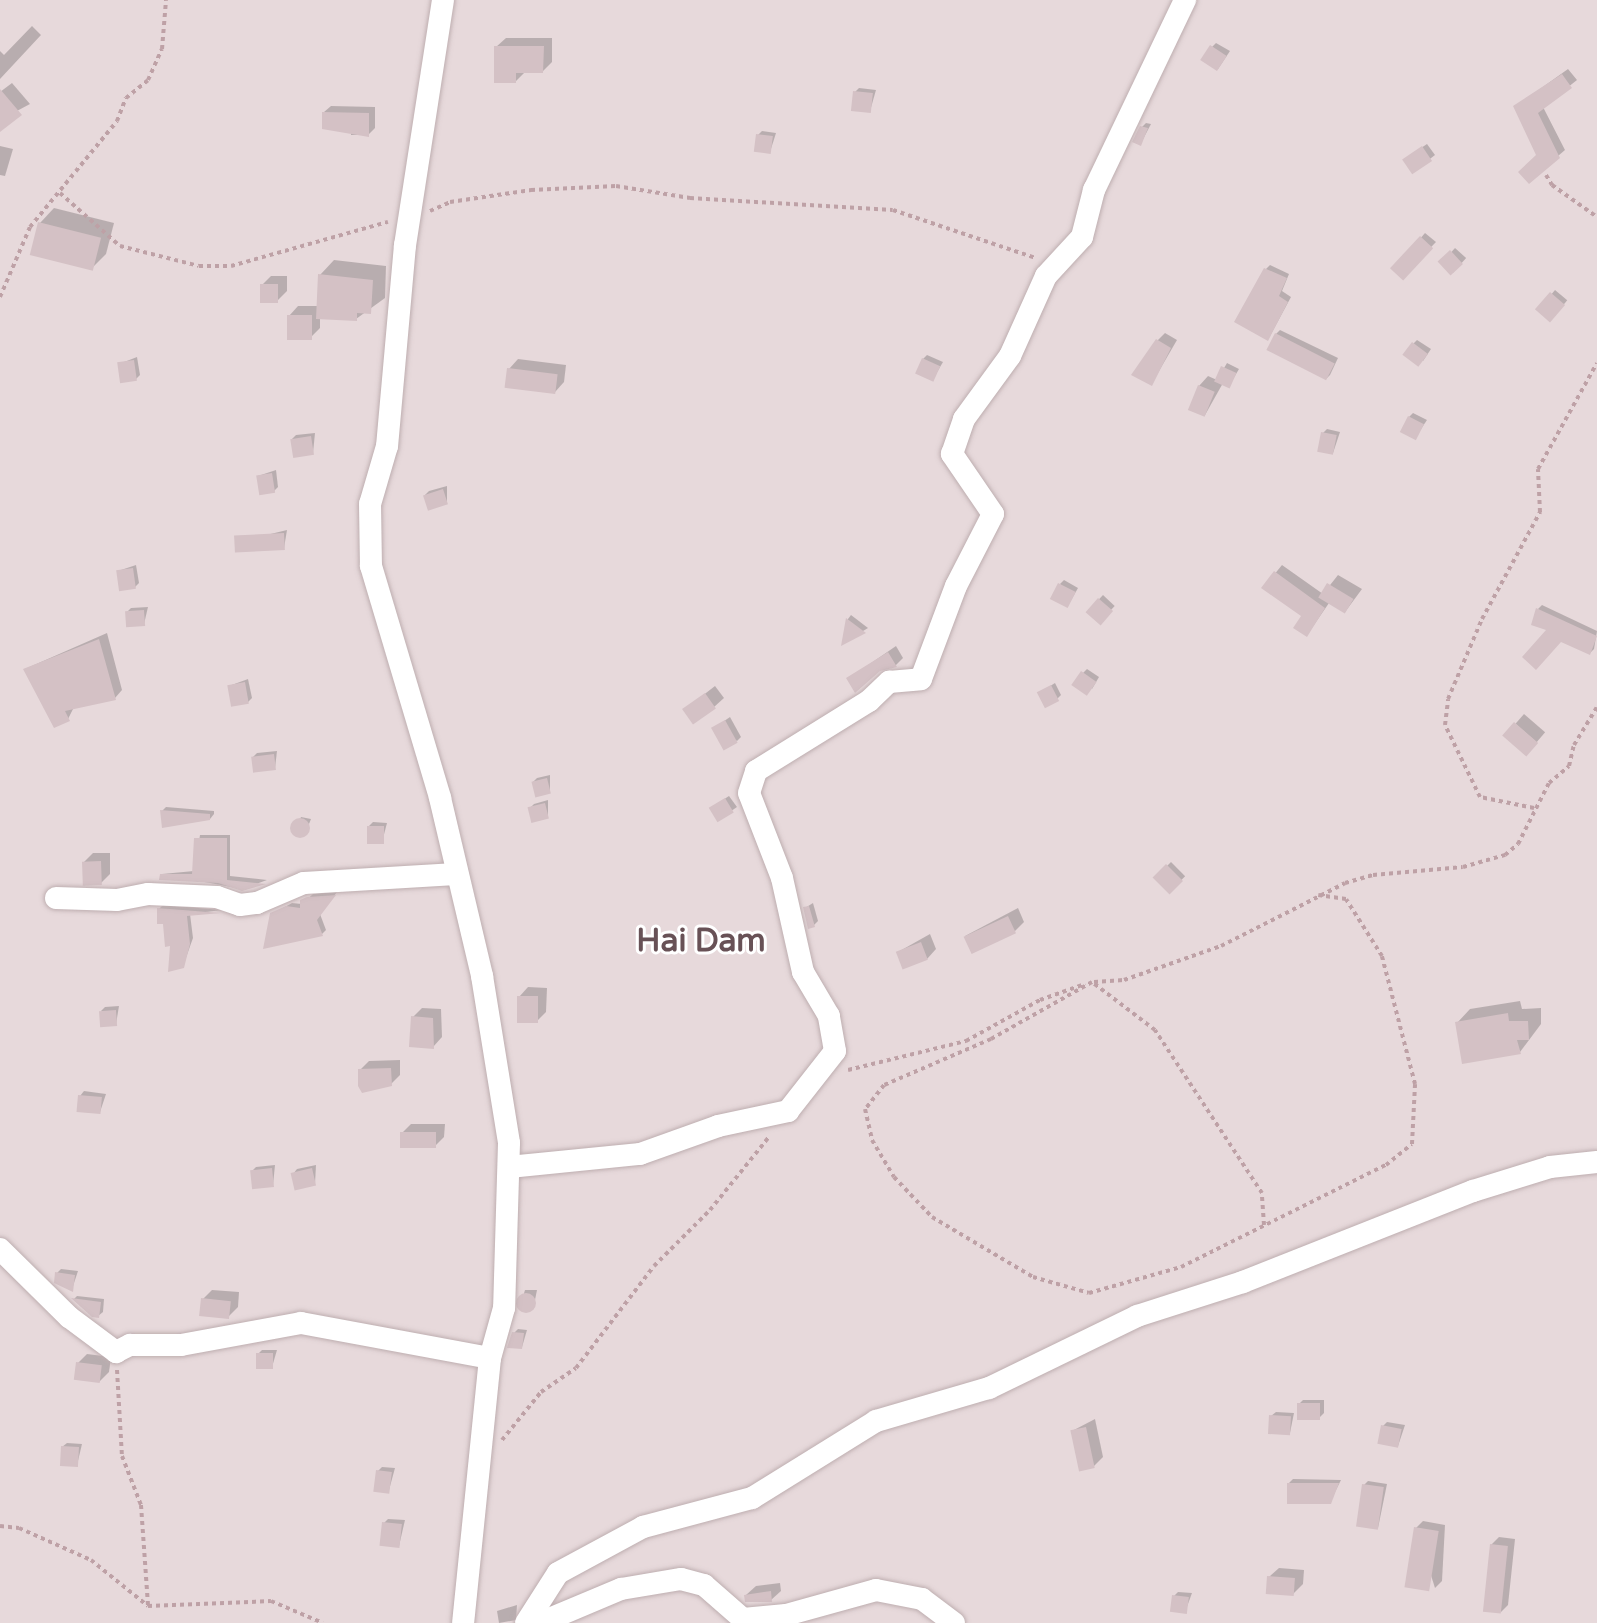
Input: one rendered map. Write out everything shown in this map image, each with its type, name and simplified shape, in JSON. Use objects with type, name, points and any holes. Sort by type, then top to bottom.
[{"type":"street","points":[[443,0],[405,245],[387,446],[370,504],[371,566],[440,798],[482,976],[509,1167],[504,1308],[490,1358],[463,1623]]},
{"type":"street","points":[[509,1167],[640,1154],[718,1126],[788,1111],[812,1085],[835,1051],[829,1016],[803,972],[782,878],[749,793],[756,771],[774,757],[869,701],[889,682],[921,679],[956,586],[993,514],[952,454],[964,419],[1010,356],[1054,266],[1082,237],[1094,190],[1185,0]]},
{"type":"street","points":[[56,898],[117,900],[148,894],[217,897],[240,905],[257,903],[304,883],[456,874]]},
{"type":"street","points":[[526,1623],[558,1573],[643,1527],[752,1498],[876,1421],[989,1388],[1137,1316],[1243,1282],[1473,1191],[1550,1167],[1597,1162]]},
{"type":"street","points":[[0,1249],[69,1317],[116,1352],[130,1345],[181,1345],[301,1323],[490,1358]]},
{"type":"street","points":[[540,1623],[621,1589],[681,1579],[704,1585],[743,1619],[786,1615],[876,1590],[922,1599],[954,1623]]},
{"type":"path","points":[[0,297],[30,227],[60,193],[85,154],[117,121],[126,98],[148,80],[162,49],[166,0]]},
{"type":"path","points":[[1546,175],[1552,185],[1597,217]]},
{"type":"path","points":[[410,221],[450,202],[554,188],[616,186],[690,198],[893,210],[924,216],[1054,266]]},
{"type":"path","points":[[60,193],[120,246],[199,266],[231,266],[391,222],[405,245]]},
{"type":"path","points":[[1534,808],[1480,797],[1445,725],[1448,699],[1482,619],[1540,512],[1538,469],[1597,363]]},
{"type":"path","points":[[812,1085],[828,1075],[966,1041],[1040,1000],[1092,982],[1124,980],[1221,946],[1318,895],[1373,875],[1491,860],[1518,844],[1534,808],[1569,766],[1574,745],[1597,707]]},
{"type":"path","points":[[1092,982],[991,1039],[884,1085],[865,1109],[872,1140],[894,1177],[932,1217],[1033,1277],[1089,1293],[1181,1267],[1386,1165],[1412,1144],[1415,1084],[1382,956],[1346,899],[1318,895]]},
{"type":"path","points":[[1092,982],[1155,1030],[1262,1193],[1264,1225]]},
{"type":"path","points":[[478,1463],[520,1423],[541,1392],[576,1368],[654,1266],[775,1132]]},
{"type":"path","points":[[116,1352],[122,1456],[141,1505],[148,1606]]},
{"type":"path","points":[[0,1526],[19,1528],[91,1560],[148,1606],[271,1601],[323,1623]]},
{"type":"shaded area","points":[[0,0],[1597,0],[1597,1623],[0,1623]]},
{"type":"building","points":[[1210,45],[1227,56],[1217,71],[1200,60]]},
{"type":"building","points":[[494,46],[544,46],[543,73],[516,73],[516,83],[494,83]]},
{"type":"building","points":[[1562,74],[1572,88],[1538,113],[1560,158],[1529,184],[1518,172],[1536,155],[1513,106]]},
{"type":"building","points":[[0,89],[22,115],[0,132]]},
{"type":"building","points":[[853,91],[873,93],[871,113],[851,111]]},
{"type":"building","points":[[322,112],[369,113],[369,137],[322,129]]},
{"type":"building","points":[[1140,126],[1148,128],[1141,146],[1132,142]]},
{"type":"building","points":[[756,134],[773,136],[771,154],[754,152]]},
{"type":"building","points":[[1422,146],[1432,161],[1412,174],[1402,159]]},
{"type":"building","points":[[38,222],[101,238],[93,271],[30,255]]},
{"type":"building","points":[[1420,236],[1433,248],[1403,280],[1390,268]]},
{"type":"building","points":[[1450,250],[1463,264],[1451,275],[1438,262]]},
{"type":"building","points":[[1264,268],[1287,278],[1279,296],[1288,302],[1268,341],[1234,322]]},
{"type":"building","points":[[318,274],[373,280],[371,314],[357,313],[357,321],[316,319]]},
{"type":"building","points":[[260,284],[278,284],[278,303],[260,303]]},
{"type":"building","points":[[1550,292],[1565,305],[1550,322],[1535,309]]},
{"type":"building","points":[[287,315],[312,315],[312,340],[287,340]]},
{"type":"building","points":[[1275,333],[1335,363],[1326,380],[1266,350]]},
{"type":"building","points":[[1156,339],[1171,348],[1152,386],[1131,375]]},
{"type":"building","points":[[1412,342],[1428,354],[1418,367],[1402,355]]},
{"type":"building","points":[[922,358],[940,366],[933,382],[915,374]]},
{"type":"building","points":[[134,360],[137,381],[120,383],[117,362]]},
{"type":"building","points":[[1221,366],[1237,373],[1230,388],[1214,382]]},
{"type":"building","points":[[507,368],[558,374],[555,394],[505,388]]},
{"type":"building","points":[[1198,385],[1215,392],[1205,417],[1188,410]]},
{"type":"building","points":[[1408,416],[1424,424],[1416,440],[1400,432]]},
{"type":"building","points":[[1321,432],[1337,435],[1333,455],[1317,452]]},
{"type":"building","points":[[311,436],[314,455],[293,458],[290,439]]},
{"type":"building","points":[[272,473],[275,493],[259,495],[256,476]]},
{"type":"building","points":[[443,489],[448,504],[428,511],[423,495]]},
{"type":"building","points":[[284,533],[285,550],[235,553],[234,536]]},
{"type":"building","points":[[133,568],[136,589],[119,591],[116,570]]},
{"type":"building","points":[[1274,571],[1325,608],[1307,637],[1293,628],[1301,616],[1261,588]]},
{"type":"building","points":[[1058,583],[1076,592],[1068,608],[1050,599]]},
{"type":"building","points":[[1327,583],[1354,599],[1345,614],[1318,598]]},
{"type":"building","points":[[1098,598],[1113,611],[1101,625],[1086,612]]},
{"type":"building","points":[[1536,608],[1597,636],[1590,655],[1561,642],[1536,670],[1522,657],[1546,630],[1531,625]]},
{"type":"building","points":[[144,610],[145,626],[126,627],[125,611]]},
{"type":"building","points":[[846,618],[866,633],[841,646]]},
{"type":"building","points":[[99,639],[116,700],[65,711],[70,721],[54,728],[23,669]]},
{"type":"building","points":[[888,652],[897,667],[880,671],[855,693],[846,678]]},
{"type":"building","points":[[1081,671],[1097,682],[1087,696],[1071,685]]},
{"type":"building","points":[[245,682],[249,704],[231,707],[227,685]]},
{"type":"building","points":[[1051,685],[1059,701],[1045,708],[1037,692]]},
{"type":"building","points":[[705,693],[716,709],[693,725],[682,709]]},
{"type":"building","points":[[725,720],[738,743],[724,750],[711,728]]},
{"type":"building","points":[[1514,722],[1538,743],[1526,757],[1502,736]]},
{"type":"building","points":[[274,754],[276,770],[253,773],[251,757]]},
{"type":"building","points":[[547,778],[551,794],[535,797],[531,782]]},
{"type":"building","points":[[725,798],[734,813],[717,822],[709,808]]},
{"type":"building","points":[[545,803],[549,819],[531,823],[528,807]]},
{"type":"building","points":[[160,810],[210,814],[210,820],[162,828]]},
{"type":"building","points":[[300,818],[307,821],[310,828],[307,835],[300,838],[293,835],[290,828],[293,821]]},
{"type":"building","points":[[367,826],[384,826],[384,844],[367,844]]},
{"type":"building","points":[[194,838],[227,838],[227,880],[266,884],[242,891],[218,883],[159,880],[160,874],[192,874]]},
{"type":"building","points":[[101,861],[102,885],[83,886],[82,862]]},
{"type":"building","points":[[1166,864],[1183,881],[1170,894],[1153,877]]},
{"type":"building","points":[[336,895],[317,920],[323,936],[263,949],[270,913],[286,906],[300,908],[300,900],[307,897]]},
{"type":"building","points":[[809,906],[815,927],[808,929],[803,907]]},
{"type":"building","points":[[157,908],[221,913],[187,916],[190,944],[184,968],[168,972],[170,946],[165,947],[163,924],[157,924]]},
{"type":"building","points":[[1008,916],[1016,933],[972,954],[964,937]]},
{"type":"building","points":[[921,942],[928,960],[903,969],[896,952]]},
{"type":"building","points":[[517,996],[538,996],[538,1023],[517,1023]]},
{"type":"building","points":[[116,1010],[117,1026],[100,1027],[99,1011]]},
{"type":"building","points":[[1508,1013],[1509,1021],[1528,1021],[1529,1040],[1517,1040],[1521,1054],[1462,1064],[1455,1022]]},
{"type":"building","points":[[411,1016],[433,1018],[434,1049],[409,1047]]},
{"type":"building","points":[[391,1068],[392,1086],[362,1093],[358,1086],[358,1069]]},
{"type":"building","points":[[78,1095],[102,1097],[100,1114],[77,1112]]},
{"type":"building","points":[[400,1132],[436,1132],[436,1148],[400,1148]]},
{"type":"building","points":[[272,1168],[274,1187],[252,1189],[250,1170]]},
{"type":"building","points":[[312,1168],[316,1186],[295,1190],[291,1173]]},
{"type":"building","points":[[55,1272],[75,1275],[73,1292],[54,1283]]},
{"type":"building","points":[[526,1293],[533,1296],[536,1303],[533,1310],[526,1313],[519,1310],[516,1303],[519,1296]]},
{"type":"building","points":[[71,1298],[101,1302],[99,1318],[92,1317]]},
{"type":"building","points":[[201,1298],[231,1301],[229,1319],[199,1316]]},
{"type":"building","points":[[512,1332],[524,1333],[522,1349],[507,1348]]},
{"type":"building","points":[[256,1353],[273,1353],[273,1369],[256,1369]]},
{"type":"building","points":[[76,1362],[102,1365],[100,1383],[74,1380]]},
{"type":"building","points":[[1297,1403],[1320,1403],[1320,1420],[1297,1420]]},
{"type":"building","points":[[1269,1415],[1291,1416],[1290,1435],[1268,1434]]},
{"type":"building","points":[[1381,1425],[1402,1429],[1398,1448],[1377,1444]]},
{"type":"building","points":[[1086,1427],[1095,1468],[1079,1471],[1070,1430]]},
{"type":"building","points":[[61,1446],[79,1447],[78,1467],[60,1466]]},
{"type":"building","points":[[376,1470],[392,1472],[389,1494],[373,1492]]},
{"type":"building","points":[[1287,1483],[1339,1483],[1331,1504],[1287,1504]]},
{"type":"building","points":[[1362,1484],[1384,1487],[1378,1530],[1356,1527]]},
{"type":"building","points":[[382,1522],[402,1524],[399,1548],[379,1546]]},
{"type":"building","points":[[1414,1527],[1439,1531],[1429,1591],[1404,1587]]},
{"type":"building","points":[[1490,1544],[1508,1546],[1501,1614],[1483,1612]]},
{"type":"building","points":[[1267,1576],[1295,1578],[1294,1596],[1266,1594]]},
{"type":"building","points":[[771,1591],[772,1602],[745,1602],[744,1595]]},
{"type":"building","points":[[1172,1595],[1189,1597],[1187,1614],[1170,1612]]},
{"type":"district","name":"Hai Dam","points":[[701,941]]}]
